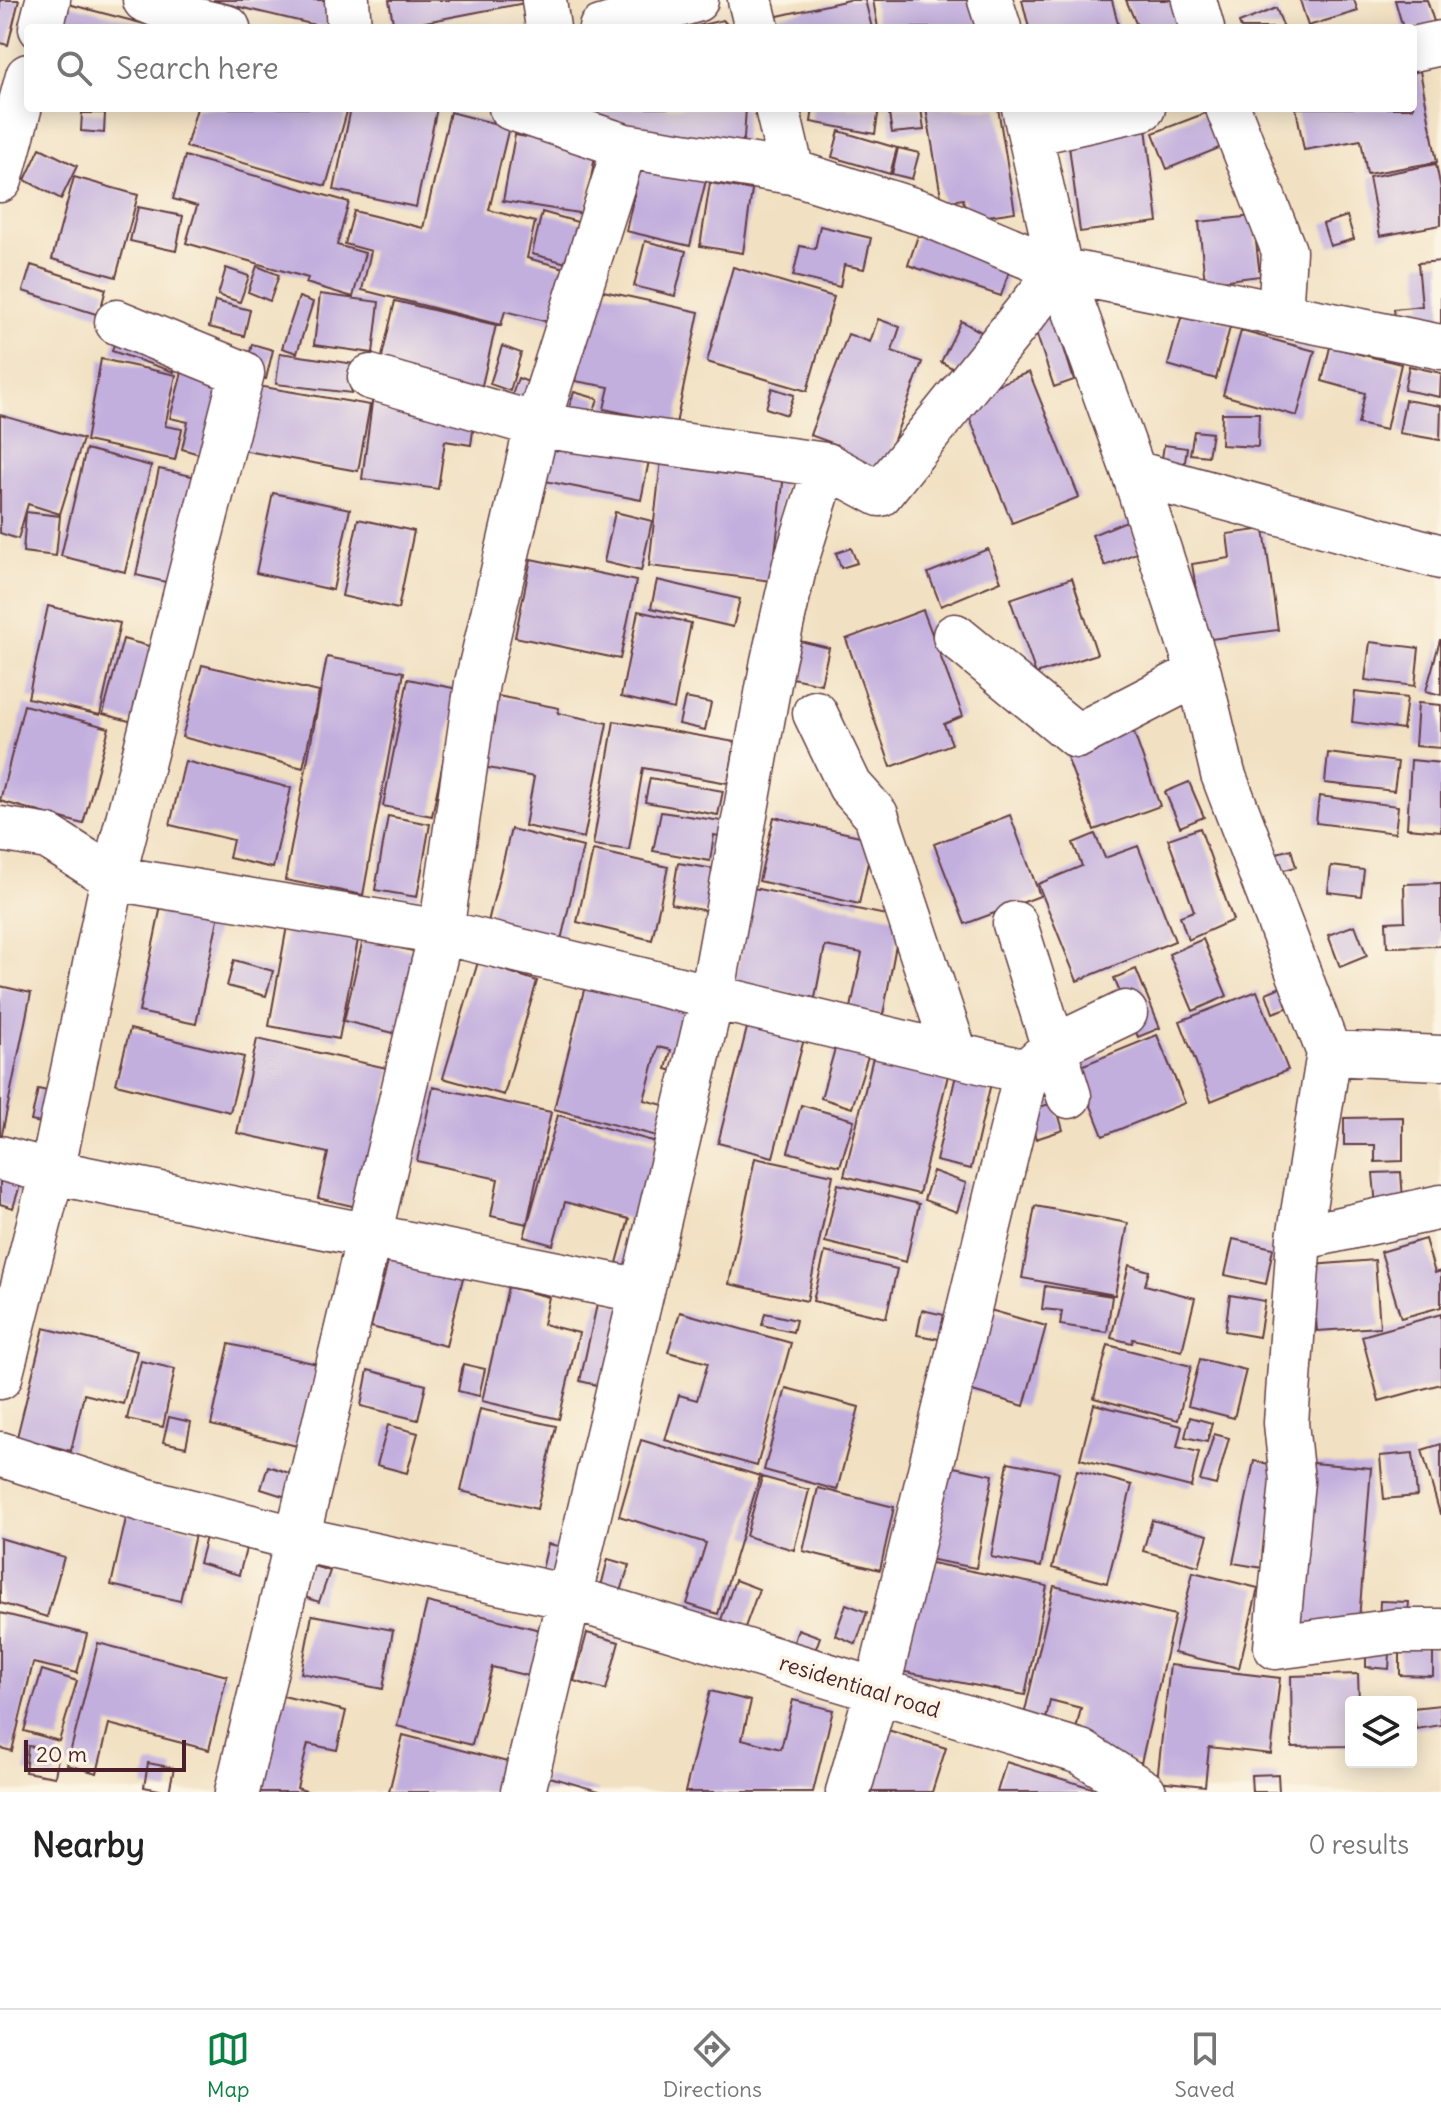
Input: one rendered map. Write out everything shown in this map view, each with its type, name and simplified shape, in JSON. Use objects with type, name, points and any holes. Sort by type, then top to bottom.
[{"type":"street","points":[[42,24],[48,0]]},
{"type":"street","points":[[145,0],[211,24]]},
{"type":"street","points":[[347,0],[349,24]]},
{"type":"street","points":[[544,0],[547,24]]},
{"type":"street","points":[[615,24],[696,0]]},
{"type":"street","points":[[750,0],[756,24]]},
{"type":"street","points":[[990,0],[998,24]]},
{"type":"street","points":[[1194,0],[1201,24]]},
{"type":"street","points":[[1417,48],[1441,43]]},
{"type":"street","points":[[0,180],[24,91]]},
{"type":"street","points":[[536,112],[625,146],[792,172],[929,215],[1060,270],[1441,347]]},
{"type":"street","points":[[778,112],[792,172]]},
{"type":"street","points":[[1105,112],[1028,120],[1060,270],[1134,473],[1199,673],[1223,774],[1329,1053],[1299,1238],[1286,1423],[1292,1481],[1276,1647],[1396,1631],[1441,1631]]},
{"type":"street","points":[[1230,112],[1284,251],[1280,315]]},
{"type":"street","points":[[237,1792],[441,932],[477,683],[537,425],[625,146]]},
{"type":"street","points":[[370,377],[537,425],[826,465],[880,494],[1060,270]]},
{"type":"street","points":[[0,1377],[52,1172],[113,878],[242,373],[117,322]]},
{"type":"street","points":[[523,1792],[712,996],[773,661],[795,564],[826,465]]},
{"type":"street","points":[[1134,473],[1441,557]]},
{"type":"street","points":[[955,636],[1077,736],[1199,673]]},
{"type":"street","points":[[815,713],[850,786],[876,815],[955,1053]]},
{"type":"street","points":[[0,829],[48,837],[113,878],[441,932],[955,1053],[1040,1059],[1125,1013]]},
{"type":"street","points":[[848,1792],[877,1691],[1040,1059],[1015,924]]},
{"type":"street","points":[[1329,1053],[1441,1058]]},
{"type":"street","points":[[1040,1059],[1069,1096]]},
{"type":"street","points":[[0,1158],[52,1172],[642,1291]]},
{"type":"street","points":[[1299,1238],[1441,1207]]},
{"type":"street","name":"residentiaal road","points":[[0,1454],[144,1500],[299,1539],[568,1597],[1081,1752],[1144,1792]]},
{"type":"building","points":[[0,0],[19,0],[8,45],[0,43]]},
{"type":"building","points":[[328,0],[328,24],[311,24],[214,1]]},
{"type":"building","points":[[389,0],[535,0],[415,24],[393,24]]},
{"type":"building","points":[[849,0],[865,0],[871,24],[771,24],[769,18]]},
{"type":"building","points":[[873,0],[980,0],[984,24],[877,24]]},
{"type":"building","points":[[1022,0],[1112,0],[1118,24],[1028,24]]},
{"type":"building","points":[[1126,0],[1182,0],[1191,24],[1136,24]]},
{"type":"building","points":[[1300,0],[1354,0],[1358,11],[1307,24]]},
{"type":"building","points":[[1395,0],[1427,0],[1436,28],[1402,24]]},
{"type":"building","points":[[68,4],[145,24],[62,24]]},
{"type":"building","points":[[1276,8],[1282,24],[1239,24]]},
{"type":"building","points":[[723,20],[726,24],[706,24]]},
{"type":"building","points":[[1417,71],[1420,71],[1437,162],[1367,174],[1361,140],[1304,150],[1297,112],[1417,112]]},
{"type":"building","points":[[196,112],[347,112],[326,186],[186,147]]},
{"type":"building","points":[[350,112],[436,112],[416,207],[334,190]]},
{"type":"building","points":[[450,112],[509,127],[489,210],[535,222],[527,258],[565,268],[552,323],[505,311],[501,325],[362,290],[371,251],[345,244],[354,211],[423,228]]},
{"type":"building","points":[[594,112],[746,112],[744,138],[736,154],[592,124]]},
{"type":"building","points":[[812,112],[878,112],[875,134],[811,122]]},
{"type":"building","points":[[889,112],[922,112],[924,130],[892,133]]},
{"type":"building","points":[[927,112],[999,112],[1015,212],[967,219],[963,199],[942,202]]},
{"type":"building","points":[[1208,112],[1221,112],[1234,142],[1167,169],[1153,133]]},
{"type":"building","points":[[82,113],[105,113],[104,133],[81,131]]},
{"type":"building","points":[[1146,128],[1158,222],[1080,232],[1068,138]]},
{"type":"building","points":[[839,131],[897,148],[890,174],[832,157]]},
{"type":"building","points":[[515,135],[596,149],[585,214],[503,201]]},
{"type":"building","points":[[40,148],[77,166],[61,199],[25,180]]},
{"type":"building","points":[[898,148],[919,153],[912,179],[892,174]]},
{"type":"building","points":[[185,156],[349,202],[337,245],[365,253],[353,297],[306,283],[308,278],[186,243],[197,206],[173,199]]},
{"type":"building","points":[[642,160],[707,176],[690,246],[626,231]]},
{"type":"building","points":[[1436,164],[1441,189],[1441,225],[1380,236],[1369,177]]},
{"type":"building","points":[[74,177],[138,195],[116,277],[52,259]]},
{"type":"building","points":[[710,183],[752,190],[743,253],[700,246]]},
{"type":"building","points":[[138,207],[183,216],[176,251],[130,241]]},
{"type":"building","points":[[542,212],[588,225],[578,266],[532,254]]},
{"type":"building","points":[[1253,216],[1260,276],[1205,283],[1199,222]]},
{"type":"building","points":[[1347,216],[1354,239],[1330,246],[1323,224]]},
{"type":"building","points":[[820,226],[871,238],[864,269],[844,265],[840,287],[793,276],[800,246],[815,249]]},
{"type":"building","points":[[921,227],[1013,259],[1001,296],[908,265]]},
{"type":"building","points":[[645,241],[686,251],[675,296],[634,286]]},
{"type":"building","points":[[1441,261],[1441,332],[1397,336],[1394,309],[1422,306],[1418,263]]},
{"type":"building","points":[[31,265],[106,289],[99,315],[23,291]]},
{"type":"building","points":[[257,266],[279,275],[270,301],[248,292]]},
{"type":"building","points":[[733,267],[834,297],[807,391],[707,362]]},
{"type":"building","points":[[226,268],[249,276],[240,302],[218,295]]},
{"type":"building","points":[[594,289],[699,312],[676,424],[604,409],[609,387],[575,381]]},
{"type":"building","points":[[320,294],[379,302],[373,353],[314,345]]},
{"type":"building","points":[[299,297],[313,302],[297,353],[282,348]]},
{"type":"building","points":[[215,301],[250,310],[244,336],[209,327]]},
{"type":"building","points":[[395,301],[496,325],[479,398],[378,374]]},
{"type":"building","points":[[1052,310],[1074,380],[1054,387],[1031,317]]},
{"type":"building","points":[[1183,311],[1231,324],[1216,379],[1168,365]]},
{"type":"building","points":[[878,319],[900,327],[892,351],[922,362],[880,479],[832,461],[838,445],[810,435],[848,334],[870,342]]},
{"type":"building","points":[[961,321],[987,335],[967,376],[941,362]]},
{"type":"building","points":[[118,331],[180,352],[174,372],[112,351]]},
{"type":"building","points":[[1241,331],[1315,351],[1297,416],[1223,395]]},
{"type":"building","points":[[252,344],[273,350],[266,379],[245,373]]},
{"type":"building","points":[[502,346],[521,353],[510,391],[490,384]]},
{"type":"building","points":[[1330,347],[1401,364],[1386,430],[1358,424],[1365,393],[1322,381]]},
{"type":"building","points":[[280,353],[355,364],[351,393],[276,384]]},
{"type":"building","points":[[186,357],[231,369],[206,456],[182,449],[188,422],[170,418]]},
{"type":"building","points":[[101,359],[176,375],[165,426],[182,429],[175,460],[86,441]]},
{"type":"building","points":[[1409,366],[1441,373],[1440,397],[1404,390]]},
{"type":"building","points":[[1029,372],[1079,497],[1012,523],[962,399]]},
{"type":"building","points":[[518,378],[539,386],[531,406],[511,398]]},
{"type":"building","points":[[252,385],[370,405],[358,471],[241,450]]},
{"type":"building","points":[[772,388],[794,395],[787,415],[766,408]]},
{"type":"building","points":[[574,392],[598,399],[593,415],[569,408]]},
{"type":"building","points":[[373,395],[476,410],[471,445],[445,441],[438,489],[362,479]]},
{"type":"building","points":[[1405,400],[1441,406],[1440,440],[1399,433]]},
{"type":"building","points":[[1222,413],[1259,413],[1258,447],[1221,445]]},
{"type":"building","points":[[0,415],[83,439],[60,514],[28,504],[18,539],[0,533]]},
{"type":"building","points":[[556,427],[652,446],[641,500],[545,481]]},
{"type":"building","points":[[1194,431],[1212,433],[1208,456],[1190,454]]},
{"type":"building","points":[[1164,445],[1187,448],[1183,475],[1160,472]]},
{"type":"building","points":[[86,449],[151,466],[125,572],[61,556]]},
{"type":"building","points":[[661,460],[784,474],[772,581],[649,566]]},
{"type":"building","points":[[159,469],[206,479],[183,586],[136,575]]},
{"type":"building","points":[[273,493],[350,509],[333,590],[256,573]]},
{"type":"building","points":[[26,512],[60,516],[56,556],[23,552]]},
{"type":"building","points":[[615,512],[652,521],[641,571],[604,562]]},
{"type":"building","points":[[358,519],[414,531],[398,609],[342,596]]},
{"type":"building","points":[[1129,520],[1141,551],[1105,566],[1092,535]]},
{"type":"building","points":[[1264,529],[1278,630],[1204,640],[1192,564],[1230,558],[1227,534]]},
{"type":"building","points":[[851,548],[857,563],[841,568],[836,553]]},
{"type":"building","points":[[988,549],[1001,581],[941,606],[928,573]]},
{"type":"building","points":[[531,559],[636,581],[620,659],[515,637]]},
{"type":"building","points":[[1072,578],[1097,654],[1036,674],[1010,599]]},
{"type":"building","points":[[657,580],[740,599],[733,627],[651,608]]},
{"type":"building","points":[[48,606],[120,623],[100,715],[28,698]]},
{"type":"building","points":[[923,610],[963,716],[944,724],[952,744],[891,767],[846,639]]},
{"type":"building","points":[[638,611],[691,623],[674,709],[621,697]]},
{"type":"building","points":[[123,639],[167,651],[148,726],[103,714]]},
{"type":"building","points":[[1441,640],[1441,695],[1426,691]]},
{"type":"building","points":[[800,641],[829,648],[821,684],[792,678]]},
{"type":"building","points":[[1370,642],[1419,648],[1415,686],[1365,680]]},
{"type":"building","points":[[327,657],[404,672],[363,895],[285,880]]},
{"type":"building","points":[[202,665],[319,692],[303,768],[182,737]]},
{"type":"building","points":[[408,679],[458,689],[432,816],[383,806]]},
{"type":"building","points":[[1355,692],[1407,698],[1403,729],[1352,722]]},
{"type":"building","points":[[498,696],[559,708],[558,713],[607,723],[584,838],[525,826],[534,777],[483,767]]},
{"type":"building","points":[[685,698],[711,703],[705,730],[679,724]]},
{"type":"building","points":[[1418,703],[1441,705],[1441,748],[1415,746]]},
{"type":"building","points":[[24,705],[109,728],[83,824],[0,801]]},
{"type":"building","points":[[1128,716],[1160,806],[1094,830],[1061,741]]},
{"type":"building","points":[[614,721],[735,742],[728,783],[643,768],[629,850],[593,845]]},
{"type":"building","points":[[1328,753],[1398,762],[1394,791],[1325,783]]},
{"type":"building","points":[[1411,760],[1441,763],[1441,831],[1407,828]]},
{"type":"building","points":[[185,761],[291,788],[273,868],[229,858],[233,840],[170,825]]},
{"type":"building","points":[[650,778],[723,791],[718,815],[645,802]]},
{"type":"building","points":[[1189,782],[1204,817],[1180,827],[1165,792]]},
{"type":"building","points":[[1319,796],[1398,806],[1395,833],[1316,823]]},
{"type":"building","points":[[661,812],[735,823],[732,839],[714,835],[710,861],[653,851]]},
{"type":"building","points":[[1010,815],[1040,896],[965,924],[934,844]]},
{"type":"building","points":[[388,816],[430,824],[417,897],[375,890]]},
{"type":"building","points":[[774,817],[873,839],[859,904],[759,881]]},
{"type":"building","points":[[1200,828],[1233,920],[1188,940],[1180,916],[1194,911],[1168,839]]},
{"type":"building","points":[[511,829],[583,847],[560,944],[487,926]]},
{"type":"building","points":[[1095,834],[1105,858],[1138,846],[1175,941],[1077,981],[1038,884],[1082,866],[1073,843]]},
{"type":"building","points":[[1291,849],[1296,867],[1276,872],[1270,855]]},
{"type":"building","points":[[593,850],[668,867],[652,940],[577,922]]},
{"type":"building","points":[[678,863],[715,869],[707,911],[671,904]]},
{"type":"building","points":[[1331,866],[1364,870],[1361,896],[1328,892]]},
{"type":"building","points":[[1441,883],[1441,946],[1387,947],[1386,922],[1405,921],[1404,884]]},
{"type":"building","points":[[753,888],[901,918],[883,1015],[851,1008],[862,953],[825,946],[815,998],[735,982]]},
{"type":"building","points":[[162,901],[219,914],[196,1024],[139,1012]]},
{"type":"building","points":[[1355,925],[1367,956],[1340,967],[1328,935]]},
{"type":"building","points":[[287,926],[358,940],[339,1039],[269,1026]]},
{"type":"building","points":[[363,939],[417,952],[398,1034],[344,1021]]},
{"type":"building","points":[[1203,939],[1227,996],[1193,1011],[1169,954]]},
{"type":"building","points":[[234,960],[273,971],[266,996],[227,986]]},
{"type":"building","points":[[478,962],[537,981],[504,1095],[443,1078]]},
{"type":"building","points":[[1136,969],[1160,1028],[1138,1037],[1114,978]]},
{"type":"building","points":[[586,982],[707,1014],[691,1076],[666,1069],[671,1050],[658,1047],[644,1100],[683,1110],[676,1141],[554,1109]]},
{"type":"building","points":[[0,986],[31,993],[1,1139],[0,1139]]},
{"type":"building","points":[[1283,986],[1290,1007],[1273,1013],[1266,993]]},
{"type":"building","points":[[1257,991],[1288,1070],[1211,1101],[1180,1021]]},
{"type":"building","points":[[748,1024],[804,1039],[773,1157],[718,1143]]},
{"type":"building","points":[[130,1029],[244,1057],[230,1112],[116,1084]]},
{"type":"building","points":[[1157,1035],[1185,1103],[1103,1136],[1076,1068]]},
{"type":"building","points":[[257,1039],[391,1069],[361,1208],[318,1198],[328,1153],[237,1133]]},
{"type":"building","points":[[836,1045],[868,1056],[852,1108],[821,1098]]},
{"type":"building","points":[[874,1053],[949,1071],[919,1194],[844,1176]]},
{"type":"building","points":[[956,1075],[991,1083],[971,1169],[936,1161]]},
{"type":"building","points":[[433,1087],[551,1112],[527,1224],[491,1216],[498,1179],[417,1161]]},
{"type":"building","points":[[38,1089],[62,1094],[55,1126],[31,1121]]},
{"type":"building","points":[[1055,1102],[1063,1130],[1036,1139],[1028,1111]]},
{"type":"building","points":[[801,1105],[854,1120],[840,1166],[788,1152]]},
{"type":"building","points":[[558,1115],[678,1148],[645,1271],[617,1263],[629,1219],[565,1202],[553,1245],[524,1237]]},
{"type":"building","points":[[1403,1117],[1403,1161],[1375,1162],[1375,1145],[1344,1145],[1344,1118]]},
{"type":"building","points":[[755,1158],[833,1175],[807,1301],[729,1284]]},
{"type":"building","points":[[0,1168],[23,1175],[13,1208],[0,1204]]},
{"type":"building","points":[[933,1171],[966,1183],[957,1212],[924,1200]]},
{"type":"building","points":[[1401,1172],[1405,1228],[1376,1207],[1373,1173]]},
{"type":"building","points":[[838,1184],[919,1204],[906,1262],[825,1242]]},
{"type":"building","points":[[1035,1206],[1128,1223],[1115,1295],[1022,1278]]},
{"type":"building","points":[[1233,1239],[1273,1248],[1266,1284],[1225,1275]]},
{"type":"building","points":[[1425,1239],[1435,1273],[1441,1271],[1441,1307],[1401,1318],[1381,1252]]},
{"type":"building","points":[[391,1251],[465,1270],[446,1346],[371,1327]]},
{"type":"building","points":[[825,1252],[897,1269],[886,1318],[813,1301]]},
{"type":"building","points":[[1375,1260],[1380,1327],[1317,1331],[1312,1265]]},
{"type":"building","points":[[1129,1265],[1149,1271],[1145,1285],[1195,1298],[1182,1351],[1133,1339],[1132,1343],[1111,1338]]},
{"type":"building","points":[[1045,1286],[1112,1296],[1107,1332],[1060,1325],[1062,1311],[1042,1309]]},
{"type":"building","points":[[508,1287],[549,1297],[543,1324],[579,1333],[559,1419],[482,1401]]},
{"type":"building","points":[[1230,1295],[1265,1301],[1259,1337],[1225,1331]]},
{"type":"building","points":[[598,1300],[632,1308],[613,1389],[580,1381]]},
{"type":"building","points":[[922,1310],[944,1315],[939,1339],[917,1335]]},
{"type":"building","points":[[990,1310],[1046,1326],[1024,1406],[969,1390]]},
{"type":"building","points":[[680,1312],[791,1343],[757,1466],[665,1440],[679,1395],[697,1400],[708,1363],[668,1352]]},
{"type":"building","points":[[765,1313],[796,1320],[793,1332],[762,1325]]},
{"type":"building","points":[[1441,1314],[1441,1384],[1379,1401],[1362,1336]]},
{"type":"building","points":[[44,1328],[137,1351],[123,1404],[84,1394],[71,1451],[17,1437]]},
{"type":"building","points":[[229,1344],[317,1364],[297,1446],[211,1425]]},
{"type":"building","points":[[1108,1345],[1191,1366],[1178,1420],[1094,1398]]},
{"type":"building","points":[[1200,1359],[1246,1370],[1234,1418],[1188,1406]]},
{"type":"building","points":[[141,1361],[175,1369],[163,1427],[127,1419]]},
{"type":"building","points":[[463,1364],[485,1369],[479,1396],[458,1391]]},
{"type":"building","points":[[368,1370],[426,1385],[418,1420],[361,1406]]},
{"type":"building","points":[[786,1388],[859,1407],[837,1490],[764,1470]]},
{"type":"building","points":[[1094,1404],[1182,1426],[1177,1447],[1199,1452],[1191,1487],[1080,1459]]},
{"type":"building","points":[[480,1409],[556,1426],[537,1509],[461,1491]]},
{"type":"building","points":[[169,1417],[191,1422],[186,1447],[163,1442]]},
{"type":"building","points":[[1190,1417],[1212,1423],[1207,1442],[1185,1437]]},
{"type":"building","points":[[388,1425],[418,1433],[407,1473],[377,1465]]},
{"type":"building","points":[[1214,1434],[1229,1438],[1216,1485],[1200,1481]]},
{"type":"building","points":[[641,1440],[760,1476],[718,1614],[687,1604],[706,1543],[619,1516]]},
{"type":"building","points":[[1441,1444],[1441,1514],[1440,1514],[1422,1450]]},
{"type":"building","points":[[1413,1453],[1417,1496],[1384,1499],[1380,1456]]},
{"type":"building","points":[[1254,1461],[1283,1467],[1263,1568],[1233,1563]]},
{"type":"building","points":[[1008,1462],[1059,1472],[1041,1567],[991,1557]]},
{"type":"building","points":[[934,1463],[993,1475],[976,1568],[917,1557]]},
{"type":"building","points":[[1312,1463],[1371,1468],[1358,1633],[1298,1628]]},
{"type":"building","points":[[268,1466],[292,1474],[286,1497],[261,1489]]},
{"type":"building","points":[[1077,1470],[1132,1485],[1107,1583],[1052,1568]]},
{"type":"building","points":[[762,1477],[809,1490],[794,1550],[746,1536]]},
{"type":"building","points":[[818,1488],[894,1507],[880,1570],[803,1551]]},
{"type":"building","points":[[127,1514],[196,1530],[180,1601],[111,1585]]},
{"type":"building","points":[[1152,1520],[1208,1535],[1199,1566],[1143,1551]]},
{"type":"building","points":[[206,1537],[246,1549],[239,1575],[199,1563]]},
{"type":"building","points":[[0,1538],[64,1557],[47,1617],[0,1603]]},
{"type":"building","points":[[548,1544],[573,1549],[566,1576],[542,1570]]},
{"type":"building","points":[[608,1559],[629,1565],[620,1595],[600,1590]]},
{"type":"building","points":[[916,1560],[1047,1586],[1025,1695],[895,1670]]},
{"type":"building","points":[[310,1565],[330,1571],[319,1602],[299,1595]]},
{"type":"building","points":[[1193,1572],[1258,1588],[1239,1668],[1174,1653]]},
{"type":"building","points":[[735,1580],[759,1589],[744,1630],[721,1620]]},
{"type":"building","points":[[1054,1586],[1175,1615],[1141,1763],[1072,1747],[1081,1708],[1050,1700],[1044,1729],[1022,1724]]},
{"type":"building","points":[[1380,1601],[1409,1602],[1408,1613],[1379,1628]]},
{"type":"building","points":[[427,1602],[548,1632],[537,1678],[492,1667],[472,1745],[397,1726]]},
{"type":"building","points":[[846,1604],[867,1612],[856,1644],[835,1635]]},
{"type":"building","points":[[0,1613],[87,1634],[77,1673],[33,1663],[12,1751],[0,1748]]},
{"type":"building","points":[[312,1615],[393,1630],[383,1689],[301,1673]]},
{"type":"building","points":[[798,1629],[820,1637],[813,1656],[792,1648]]},
{"type":"building","points":[[587,1633],[619,1642],[606,1690],[574,1681]]},
{"type":"building","points":[[98,1643],[227,1676],[209,1750],[109,1724],[97,1773],[67,1765]]},
{"type":"building","points":[[1400,1648],[1433,1648],[1433,1676],[1400,1675]]},
{"type":"building","points":[[1366,1653],[1390,1653],[1389,1669],[1366,1667]]},
{"type":"building","points":[[1170,1665],[1280,1678],[1271,1754],[1209,1747],[1205,1786],[1157,1781]]},
{"type":"building","points":[[42,1670],[77,1681],[59,1741],[24,1731]]},
{"type":"building","points":[[1358,1674],[1359,1696],[1345,1696],[1345,1746],[1292,1747],[1291,1676]]},
{"type":"building","points":[[710,1691],[751,1701],[742,1739],[781,1749],[793,1700],[833,1710],[813,1792],[685,1792]]},
{"type":"building","points":[[279,1695],[346,1711],[337,1750],[308,1744],[297,1788],[309,1792],[256,1792]]},
{"type":"building","points":[[1440,1705],[1441,1725],[1417,1729],[1417,1708]]},
{"type":"building","points":[[878,1727],[946,1748],[932,1792],[858,1792]]},
{"type":"building","points":[[403,1735],[515,1764],[508,1792],[389,1792]]},
{"type":"building","points":[[28,1746],[59,1750],[55,1777],[25,1772]]},
{"type":"building","points":[[1006,1762],[1102,1791],[1102,1792],[997,1792]]},
{"type":"building","points":[[148,1763],[174,1768],[169,1792],[144,1787]]},
{"type":"building","points":[[1278,1774],[1279,1792],[1252,1792],[1251,1775]]},
{"type":"building","points":[[546,1776],[599,1791],[541,1792]]}]
